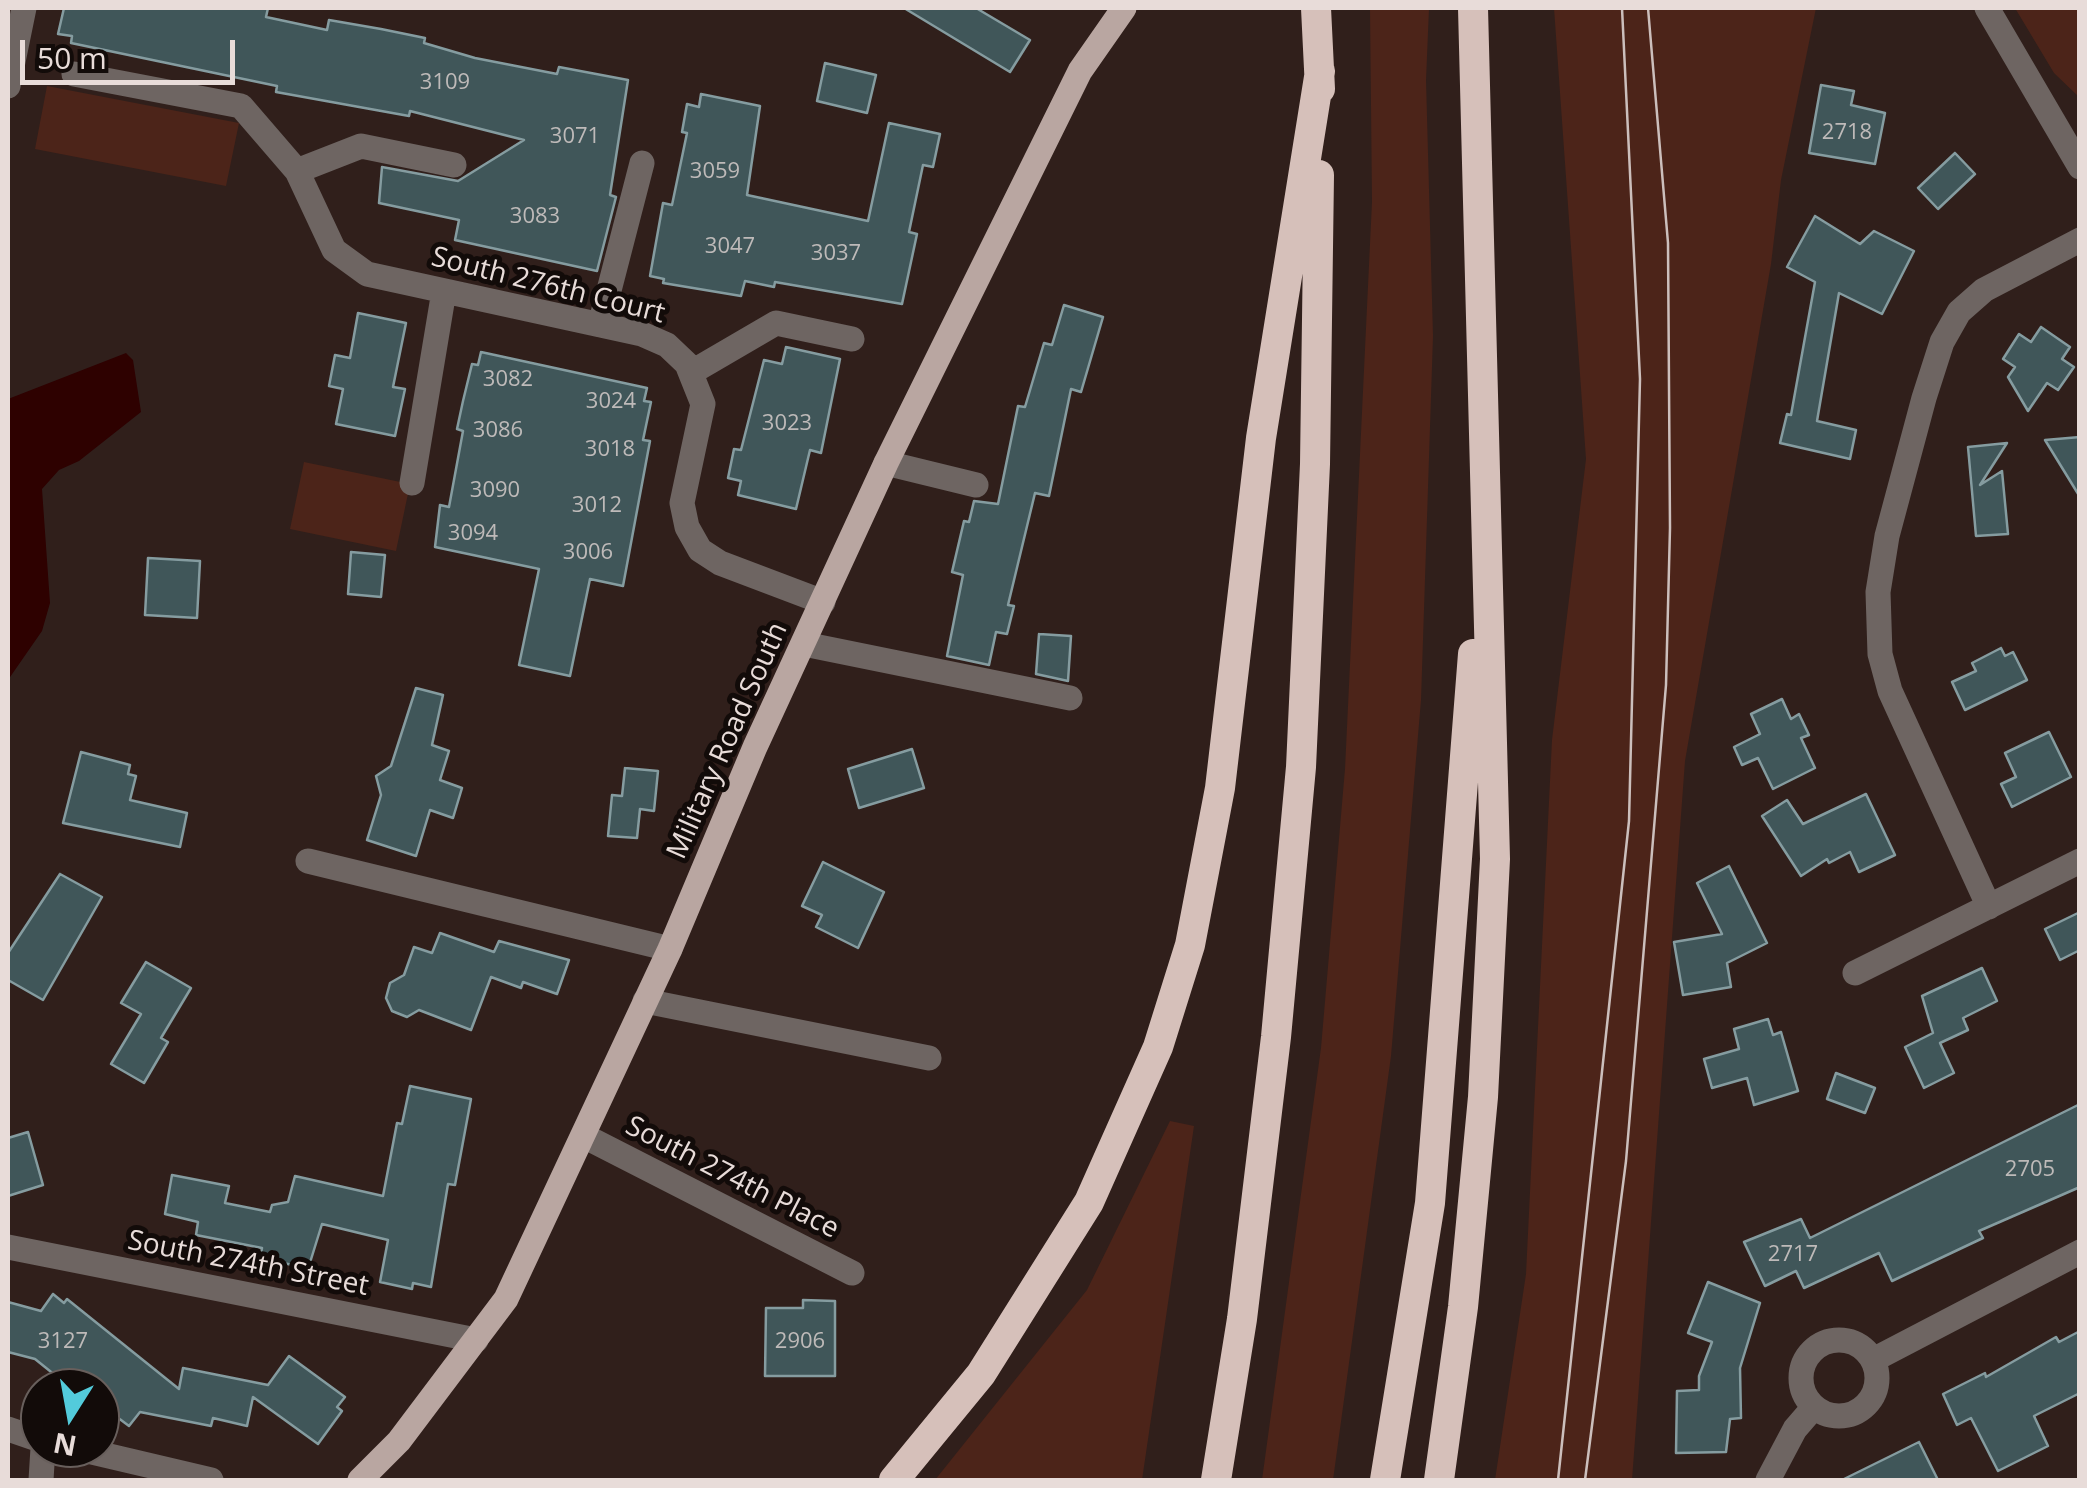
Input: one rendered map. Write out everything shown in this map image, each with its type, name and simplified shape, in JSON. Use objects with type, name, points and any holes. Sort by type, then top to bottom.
[{"type":"highway","points":[[1216,1480],[1242,1319],[1301,767],[1315,464],[1320,71],[1316,8]]},
{"type":"highway","points":[[1439,1480],[1463,1307],[1490,1008],[1495,859],[1473,8]]},
{"type":"highway","points":[[894,1480],[980,1374],[1089,1202],[1158,1047],[1190,945],[1220,788],[1261,438],[1320,71]]},
{"type":"highway","points":[[1385,1480],[1430,1203],[1486,492]]},
{"type":"main road","name":"Military Road South","points":[[360,1480],[399,1441],[506,1299],[670,948],[886,464],[1080,72],[1124,8]]},
{"type":"street","points":[[8,86],[24,8]]},
{"type":"street","points":[[1986,8],[2080,167]]},
{"type":"street","name":"South 276th Court","points":[[74,74],[241,106],[297,171],[334,250],[367,274],[600,325],[667,344],[692,372]]},
{"type":"street","points":[[297,171],[361,146],[454,164]]},
{"type":"street","points":[[600,325],[642,163]]},
{"type":"street","points":[[1989,907],[1890,691],[1880,654],[1878,592],[1888,536],[1924,398],[1951,327],[1960,312],[1984,290],[2080,240]]},
{"type":"street","points":[[412,483],[444,290]]},
{"type":"street","points":[[823,602],[720,563],[700,550],[687,528],[682,503],[703,404],[692,372],[776,323],[852,338]]},
{"type":"street","points":[[886,464],[976,486]]},
{"type":"street","points":[[804,644],[1070,698]]},
{"type":"street","points":[[308,861],[670,948]]},
{"type":"street","points":[[1855,973],[2080,862]]},
{"type":"street","points":[[645,1001],[929,1058]]},
{"type":"street","name":"South 274th Place","points":[[584,1136],[852,1273]]},
{"type":"street","name":"South 274th Street","points":[[8,1247],[476,1340]]},
{"type":"street","points":[[1872,1360],[2080,1252]]},
{"type":"street","points":[[1850,1342],[1872,1360],[1875,1389],[1857,1412],[1828,1414],[1814,1407],[1805,1396],[1802,1367],[1821,1344],[1850,1342]]},
{"type":"street","points":[[1768,1480],[1814,1407]]},
{"type":"street","points":[[120,1459],[211,1480]]},
{"type":"shaded area","points":[[1370,8],[1429,8],[1426,80],[1433,336],[1421,700],[1391,1056],[1333,1480],[1262,1480],[1321,1048],[1345,769],[1372,202]]},
{"type":"shaded area","points":[[1554,8],[1816,8],[1781,180],[1771,264],[1685,761],[1632,1480],[1495,1480],[1526,1274],[1552,740],[1586,459]]},
{"type":"shaded area","points":[[2015,8],[2079,8],[2079,97],[2054,73]]},
{"type":"shaded area","points":[[47,86],[239,123],[226,186],[35,149]]},
{"type":"shaded area","points":[[126,353],[133,360],[141,412],[79,461],[59,470],[42,489],[50,603],[42,631],[8,680],[8,399]]},
{"type":"shaded area","points":[[304,462],[410,484],[396,551],[290,529]]},
{"type":"shaded area","points":[[1170,1121],[1194,1126],[1142,1480],[935,1480],[1087,1290]]},
{"type":"building","points":[[64,8],[268,8],[266,17],[327,30],[329,20],[425,38],[424,43],[475,58],[557,74],[559,67],[628,80],[610,195],[616,197],[597,271],[455,240],[459,220],[379,203],[382,167],[458,181],[524,140],[410,111],[409,116],[276,92],[277,86],[71,43],[72,36],[58,34]]},
{"type":"building","points":[[904,8],[976,8],[1030,40],[1010,72]]},
{"type":"building","points":[[825,63],[876,75],[867,113],[817,101]]},
{"type":"building","points":[[1821,85],[1854,91],[1851,105],[1885,113],[1875,164],[1809,153]]},
{"type":"building","points":[[701,94],[760,106],[747,195],[868,221],[889,123],[940,134],[933,167],[923,165],[909,232],[917,234],[902,304],[775,282],[774,287],[745,281],[741,296],[663,283],[664,279],[650,276],[663,203],[672,205],[687,133],[682,132],[687,104],[699,107]]},
{"type":"building","points":[[1955,153],[1975,174],[1938,209],[1918,188]]},
{"type":"building","points":[[1815,216],[1860,244],[1874,231],[1914,251],[1882,314],[1839,293],[1817,421],[1856,430],[1850,459],[1780,443],[1787,414],[1791,415],[1815,282],[1787,267]]},
{"type":"building","points":[[1064,305],[1103,317],[1081,392],[1071,389],[1049,496],[1035,493],[1008,605],[1014,606],[1007,634],[996,632],[989,665],[947,656],[963,575],[952,572],[964,521],[969,522],[974,501],[998,504],[1018,406],[1025,407],[1044,343],[1052,345]]},
{"type":"building","points":[[358,313],[406,323],[393,387],[405,389],[395,436],[336,424],[343,389],[329,386],[335,355],[350,358]]},
{"type":"building","points":[[2041,327],[2070,347],[2062,359],[2074,367],[2058,390],[2047,383],[2028,411],[2008,377],[2015,367],[2003,359],[2019,334],[2031,342]]},
{"type":"building","points":[[786,347],[840,359],[821,453],[810,450],[796,509],[738,495],[741,481],[728,478],[734,449],[741,450],[764,360],[782,364]]},
{"type":"building","points":[[481,352],[647,388],[644,401],[651,402],[643,440],[650,441],[623,586],[590,579],[570,676],[519,665],[539,569],[435,547],[440,505],[449,507],[463,431],[457,429],[463,401],[472,364],[478,365]]},
{"type":"building","points":[[2080,437],[2080,497],[2045,440]]},
{"type":"building","points":[[2007,443],[1980,485],[2002,471],[2008,534],[1976,536],[1968,447]]},
{"type":"building","points":[[351,552],[385,555],[381,597],[348,594]]},
{"type":"building","points":[[148,558],[200,561],[197,618],[145,615]]},
{"type":"building","points":[[1039,634],[1071,636],[1068,681],[1036,674]]},
{"type":"building","points":[[2001,648],[2005,656],[2013,652],[2027,680],[1965,710],[1952,682],[1976,671],[1972,663]]},
{"type":"building","points":[[416,688],[443,695],[432,745],[449,751],[440,780],[462,788],[453,818],[430,810],[416,856],[367,840],[381,795],[376,776],[391,766]]},
{"type":"building","points":[[1782,699],[1791,719],[1799,714],[1809,735],[1801,738],[1815,768],[1773,789],[1758,758],[1742,765],[1734,747],[1760,734],[1751,714]]},
{"type":"building","points":[[2049,732],[2071,777],[2012,807],[2001,784],[2016,777],[2005,753]]},
{"type":"building","points":[[912,749],[924,788],[859,808],[848,769]]},
{"type":"building","points":[[81,752],[130,765],[128,774],[136,776],[130,800],[187,813],[180,847],[63,823]]},
{"type":"building","points":[[625,768],[658,771],[654,811],[640,809],[637,838],[608,836],[612,795],[622,796]]},
{"type":"building","points":[[1866,794],[1895,855],[1859,872],[1850,852],[1829,863],[1827,859],[1801,876],[1762,816],[1787,800],[1803,824]]},
{"type":"building","points":[[823,862],[884,892],[858,948],[816,927],[822,915],[802,906]]},
{"type":"building","points":[[1729,866],[1767,943],[1727,963],[1731,987],[1683,995],[1674,942],[1722,934],[1697,883]]},
{"type":"building","points":[[60,874],[102,897],[43,1000],[8,980],[8,953]]},
{"type":"building","points":[[2080,912],[2080,950],[2060,960],[2045,929]]},
{"type":"building","points":[[440,933],[494,952],[499,941],[569,960],[557,994],[523,982],[521,988],[491,977],[471,1030],[419,1010],[407,1017],[392,1011],[386,998],[390,983],[404,975],[414,947],[432,953]]},
{"type":"building","points":[[146,962],[191,988],[161,1038],[168,1042],[144,1083],[111,1064],[141,1014],[121,1003]]},
{"type":"building","points":[[1982,968],[1997,1001],[1963,1018],[1968,1030],[1940,1043],[1954,1073],[1924,1088],[1905,1047],[1933,1033],[1922,996]]},
{"type":"building","points":[[1768,1019],[1773,1035],[1781,1032],[1798,1091],[1754,1105],[1747,1078],[1712,1088],[1704,1059],[1739,1049],[1734,1029]]},
{"type":"building","points":[[1836,1073],[1875,1088],[1865,1113],[1827,1099]]},
{"type":"building","points":[[410,1086],[471,1099],[455,1185],[448,1184],[431,1287],[413,1283],[412,1289],[380,1282],[388,1240],[322,1224],[308,1269],[260,1257],[262,1248],[196,1235],[198,1222],[165,1214],[172,1175],[229,1186],[225,1203],[270,1212],[272,1205],[288,1202],[295,1176],[383,1196],[397,1123],[402,1124]]},
{"type":"building","points":[[2080,1104],[2080,1187],[1979,1231],[1983,1238],[1892,1281],[1879,1253],[1804,1288],[1796,1271],[1765,1286],[1744,1242],[1801,1219],[1810,1238]]},
{"type":"building","points":[[28,1132],[43,1185],[8,1196],[8,1138]]},
{"type":"building","points":[[1708,1282],[1760,1303],[1740,1368],[1741,1418],[1730,1419],[1726,1452],[1676,1453],[1677,1391],[1699,1390],[1699,1376],[1712,1342],[1688,1333]]},
{"type":"building","points":[[53,1294],[64,1303],[67,1299],[179,1389],[183,1368],[268,1385],[289,1356],[345,1397],[337,1407],[342,1411],[318,1444],[253,1397],[247,1426],[213,1418],[211,1426],[140,1412],[129,1426],[120,1419],[120,1368],[46,1368],[35,1359],[8,1352],[8,1302],[41,1311]]},
{"type":"building","points":[[803,1300],[835,1301],[835,1376],[765,1376],[766,1308],[803,1308]]},
{"type":"building","points":[[2080,1331],[2080,1393],[2034,1416],[2048,1446],[1998,1471],[1971,1418],[1957,1425],[1943,1394],[1985,1373],[1986,1377],[2056,1337],[2059,1342]]},
{"type":"building","points":[[1919,1442],[1938,1480],[1842,1480]]},
{"type":"tram line","points":[[1558,1480],[1629,821],[1640,379],[1622,8]]},
{"type":"tram line","points":[[1585,1480],[1626,1161],[1666,685],[1670,528],[1668,243],[1648,8]]}]
